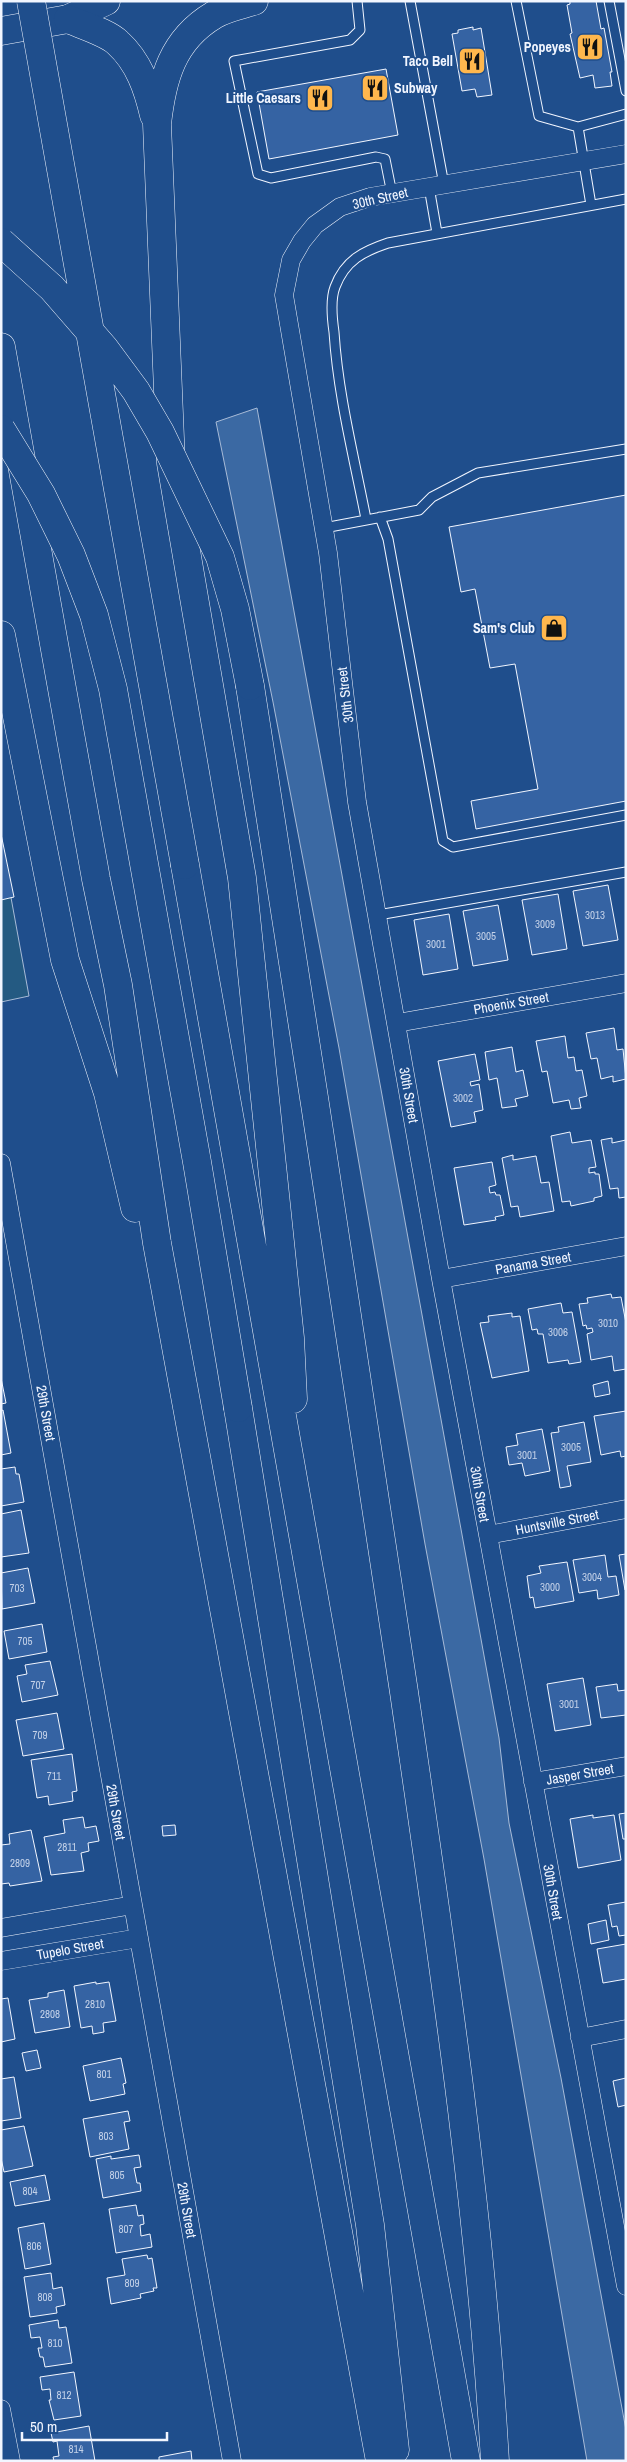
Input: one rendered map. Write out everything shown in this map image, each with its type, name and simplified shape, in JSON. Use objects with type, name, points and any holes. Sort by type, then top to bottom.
[{"type":"main road","points":[[31,1],[185,865],[254,1267],[297,1493],[466,2461]]},
{"type":"main road","points":[[1,32],[68,19],[106,1]]},
{"type":"main road","points":[[156,124],[163,83],[168,67],[179,48],[193,31],[214,14],[254,1]]},
{"type":"main road","points":[[68,19],[117,42],[138,68],[147,86],[156,124],[171,463],[242,878],[290,1338],[297,1493]]},
{"type":"main road","points":[[1,242],[52,288],[105,349],[136,391],[191,492],[220,557],[235,609],[250,686],[367,1439],[446,1986],[480,2261],[495,2461]]},
{"type":"main road","points":[[1,347],[96,879],[118,985],[157,1244],[380,2461]]},
{"type":"main road","points":[[1,430],[42,494],[71,555],[94,615],[114,689],[197,1162],[370,2225],[396,2461]]},
{"type":"main road","points":[[1,635],[65,960],[108,1094],[135,1210],[157,1244]]},
{"type":"street","name":"30th Street","points":[[626,154],[370,197],[340,207],[315,225],[302,241],[291,260],[284,295],[288,330],[324,528],[357,802],[441,1279],[626,2286]]},
{"type":"street","name":"Phoenix Street","points":[[397,1023],[626,983]]},
{"type":"street","name":"29th Street","points":[[1,1163],[232,2461]]},
{"type":"street","name":"Panama Street","points":[[441,1279],[626,1246]]},
{"type":"street","name":"Huntsville Street","points":[[488,1535],[626,1509]]},
{"type":"street","name":"Jasper Street","points":[[533,1782],[626,1766]]},
{"type":"street","points":[[1,1928],[133,1905]]},
{"type":"street","name":"Tupelo Street","points":[[1,1961],[139,1938]]},
{"type":"street","points":[[580,2038],[626,2029]]},
{"type":"street","points":[[1,2409],[11,2461]]},
{"type":"lane","points":[[357,1],[360,30],[350,40],[234,61],[258,174],[271,178],[376,157],[385,159],[392,194]]},
{"type":"lane","points":[[410,1],[436,186],[437,233]]},
{"type":"lane","points":[[516,1],[539,116],[578,127],[626,114]]},
{"type":"lane","points":[[609,1],[626,91]]},
{"type":"lane","points":[[578,127],[591,205]]},
{"type":"lane","points":[[366,519],[337,371],[332,309],[334,287],[346,267],[361,252],[388,242],[626,199]]},
{"type":"lane","points":[[324,528],[418,510],[432,497],[478,473],[626,449]]},
{"type":"lane","points":[[380,517],[388,539],[443,841],[453,847],[626,815]]},
{"type":"lane","points":[[378,915],[626,872]]},
{"type":"shaded area","points":[[257,408],[499,1738],[509,1823],[561,2078],[626,2430],[626,2461],[587,2461],[484,1859],[425,1544],[339,1048],[273,702],[216,422]]},
{"type":"shaded area","points":[[1,843],[29,996],[1,1002]]},
{"type":"building","name":"Popeyes","points":[[570,1],[596,1],[601,29],[604,28],[612,72],[610,72],[612,86],[595,88],[593,75],[580,78],[570,34],[572,33],[567,5],[570,4]]},
{"type":"building","name":"Taco Bell","points":[[473,27],[473,30],[481,28],[492,95],[477,97],[475,89],[462,91],[452,34],[458,33],[458,30]]},
{"type":"building","points":[[386,69],[398,135],[269,159],[257,92]]},
{"type":"building","name":"Sam's Club","points":[[626,495],[626,801],[476,829],[471,801],[538,789],[515,664],[490,668],[475,589],[461,592],[449,527]]},
{"type":"building","points":[[1,834],[14,897],[1,900]]},
{"type":"building","points":[[608,885],[618,940],[583,946],[573,891]]},
{"type":"building","points":[[558,894],[567,949],[532,955],[522,900]]},
{"type":"building","points":[[498,905],[508,960],[473,966],[463,911]]},
{"type":"building","points":[[449,914],[458,969],[423,975],[414,920]]},
{"type":"building","points":[[614,1028],[617,1050],[623,1049],[626,1079],[613,1082],[613,1076],[601,1079],[597,1058],[591,1059],[586,1033]]},
{"type":"building","points":[[565,1036],[568,1058],[574,1057],[576,1071],[582,1070],[587,1096],[579,1098],[581,1108],[571,1109],[569,1100],[553,1103],[547,1071],[542,1072],[536,1041]]},
{"type":"building","points":[[512,1047],[516,1072],[523,1070],[528,1096],[515,1099],[517,1106],[502,1108],[497,1078],[489,1080],[485,1052]]},
{"type":"building","points":[[475,1054],[480,1080],[470,1082],[471,1086],[479,1084],[483,1110],[474,1112],[476,1122],[451,1127],[438,1061]]},
{"type":"building","points":[[570,1132],[572,1143],[591,1140],[596,1167],[589,1168],[589,1173],[595,1172],[595,1174],[599,1174],[602,1196],[594,1198],[594,1201],[571,1206],[570,1201],[562,1202],[551,1136]]},
{"type":"building","points":[[612,1138],[612,1143],[626,1140],[626,1197],[619,1198],[618,1188],[610,1189],[601,1140]]},
{"type":"building","points":[[513,1155],[513,1160],[536,1156],[541,1183],[549,1182],[554,1211],[520,1217],[518,1206],[511,1207],[502,1158]]},
{"type":"building","points":[[492,1162],[496,1185],[489,1187],[490,1193],[495,1192],[496,1195],[500,1195],[504,1215],[495,1217],[496,1220],[464,1225],[454,1168]]},
{"type":"building","points":[[611,1294],[612,1298],[621,1297],[626,1323],[626,1369],[614,1371],[612,1356],[591,1360],[587,1334],[593,1332],[592,1328],[587,1329],[586,1325],[583,1326],[579,1304],[588,1303],[587,1298]]},
{"type":"building","points":[[561,1303],[563,1313],[572,1312],[581,1362],[569,1364],[568,1360],[548,1363],[543,1334],[538,1334],[537,1329],[532,1330],[528,1309]]},
{"type":"building","points":[[512,1313],[512,1317],[520,1316],[529,1371],[492,1378],[480,1323],[489,1322],[488,1316]]},
{"type":"building","points":[[1,1378],[6,1403],[1,1404]]},
{"type":"building","points":[[608,1381],[610,1394],[595,1397],[593,1385]]},
{"type":"building","points":[[3,1410],[11,1453],[1,1455],[1,1411]]},
{"type":"building","points":[[626,1411],[626,1456],[621,1457],[620,1451],[601,1455],[594,1416]]},
{"type":"building","points":[[584,1422],[591,1462],[567,1466],[571,1486],[560,1488],[551,1433],[559,1432],[558,1427]]},
{"type":"building","points":[[542,1429],[550,1471],[525,1476],[522,1463],[509,1465],[506,1447],[518,1445],[516,1434]]},
{"type":"building","points":[[15,1467],[16,1474],[19,1474],[24,1502],[1,1506],[1,1469]]},
{"type":"building","points":[[21,1510],[29,1553],[1,1557],[1,1514]]},
{"type":"building","points":[[626,1554],[626,1590],[625,1590],[619,1555]]},
{"type":"building","points":[[605,1555],[608,1577],[616,1576],[619,1595],[598,1599],[597,1590],[579,1593],[573,1560]]},
{"type":"building","points":[[567,1562],[574,1601],[535,1608],[533,1597],[530,1598],[527,1576],[541,1573],[539,1566]]},
{"type":"building","points":[[28,1568],[35,1603],[2,1609],[1,1573]]},
{"type":"building","points":[[42,1624],[47,1652],[9,1659],[4,1631]]},
{"type":"building","points":[[50,1661],[58,1695],[22,1702],[17,1676],[27,1674],[25,1665]]},
{"type":"building","points":[[583,1678],[591,1725],[555,1731],[547,1684]]},
{"type":"building","points":[[617,1684],[618,1691],[626,1690],[626,1715],[601,1718],[596,1687]]},
{"type":"building","points":[[57,1713],[64,1749],[23,1756],[16,1720]]},
{"type":"building","points":[[72,1754],[77,1791],[72,1792],[73,1801],[49,1805],[48,1796],[37,1798],[31,1760]]},
{"type":"building","points":[[626,1813],[626,1839],[623,1839],[619,1814]]},
{"type":"building","points":[[593,1815],[593,1818],[614,1815],[621,1860],[578,1868],[570,1819]]},
{"type":"building","points":[[83,1817],[85,1828],[96,1826],[99,1841],[88,1843],[89,1851],[81,1853],[84,1871],[51,1875],[44,1837],[65,1833],[63,1820]]},
{"type":"building","points":[[175,1825],[176,1835],[163,1836],[162,1826]]},
{"type":"building","points":[[31,1830],[42,1881],[10,1886],[9,1883],[1,1884],[1,1845],[10,1844],[9,1834]]},
{"type":"building","points":[[626,1902],[626,1935],[619,1936],[617,1926],[612,1927],[608,1905]]},
{"type":"building","points":[[606,1920],[609,1940],[591,1944],[588,1924]]},
{"type":"building","points":[[626,1944],[626,1979],[603,1983],[597,1949]]},
{"type":"building","points":[[96,1982],[96,1984],[109,1982],[116,2021],[103,2023],[104,2032],[93,2034],[92,2026],[81,2028],[74,1986]]},
{"type":"building","points":[[64,1990],[70,2027],[35,2033],[29,2000],[48,1997],[48,1993]]},
{"type":"building","points":[[8,1998],[15,2039],[1,2042],[1,1999]]},
{"type":"building","points":[[37,2050],[41,2068],[26,2071],[22,2053]]},
{"type":"building","points":[[121,2058],[126,2083],[123,2084],[125,2094],[90,2101],[83,2066]]},
{"type":"building","points":[[14,2077],[21,2118],[1,2121],[1,2079]]},
{"type":"building","points":[[626,2078],[626,2105],[618,2107],[613,2081]]},
{"type":"building","points":[[128,2111],[130,2121],[124,2122],[129,2149],[90,2157],[83,2119]]},
{"type":"building","points":[[24,2126],[33,2166],[4,2172],[1,2158],[1,2130]]},
{"type":"building","points":[[139,2155],[141,2167],[134,2168],[141,2191],[103,2198],[96,2159],[111,2156],[111,2159]]},
{"type":"building","points":[[45,2175],[50,2200],[15,2206],[10,2182]]},
{"type":"building","points":[[136,2205],[138,2216],[143,2215],[144,2224],[140,2225],[141,2236],[150,2234],[152,2247],[116,2253],[109,2209]]},
{"type":"building","points":[[44,2223],[51,2264],[25,2269],[18,2228]]},
{"type":"building","points":[[147,2255],[148,2259],[152,2258],[157,2288],[153,2288],[154,2291],[140,2294],[141,2298],[111,2304],[107,2278],[125,2275],[122,2259]]},
{"type":"building","points":[[51,2273],[53,2289],[62,2287],[65,2305],[56,2307],[57,2313],[30,2317],[24,2277]]},
{"type":"building","points":[[58,2320],[59,2328],[66,2327],[72,2363],[45,2367],[43,2357],[40,2357],[38,2348],[42,2348],[40,2337],[31,2338],[29,2325]]},
{"type":"building","points":[[74,2372],[81,2416],[54,2420],[49,2400],[51,2400],[50,2389],[42,2390],[40,2377]]},
{"type":"building","points":[[89,2426],[95,2461],[54,2461],[53,2457],[59,2456],[57,2441],[53,2442],[51,2433]]},
{"type":"building","points":[[191,2451],[192,2461],[159,2461],[159,2457]]},
{"type":"place","name":"Popeyes","points":[[590,47]]},
{"type":"place","name":"Taco Bell","points":[[472,61]]},
{"type":"place","name":"Subway","points":[[375,88]]},
{"type":"place","name":"Little Caesars","points":[[320,98]]},
{"type":"place","name":"Sam's Club","points":[[554,628]]}]
